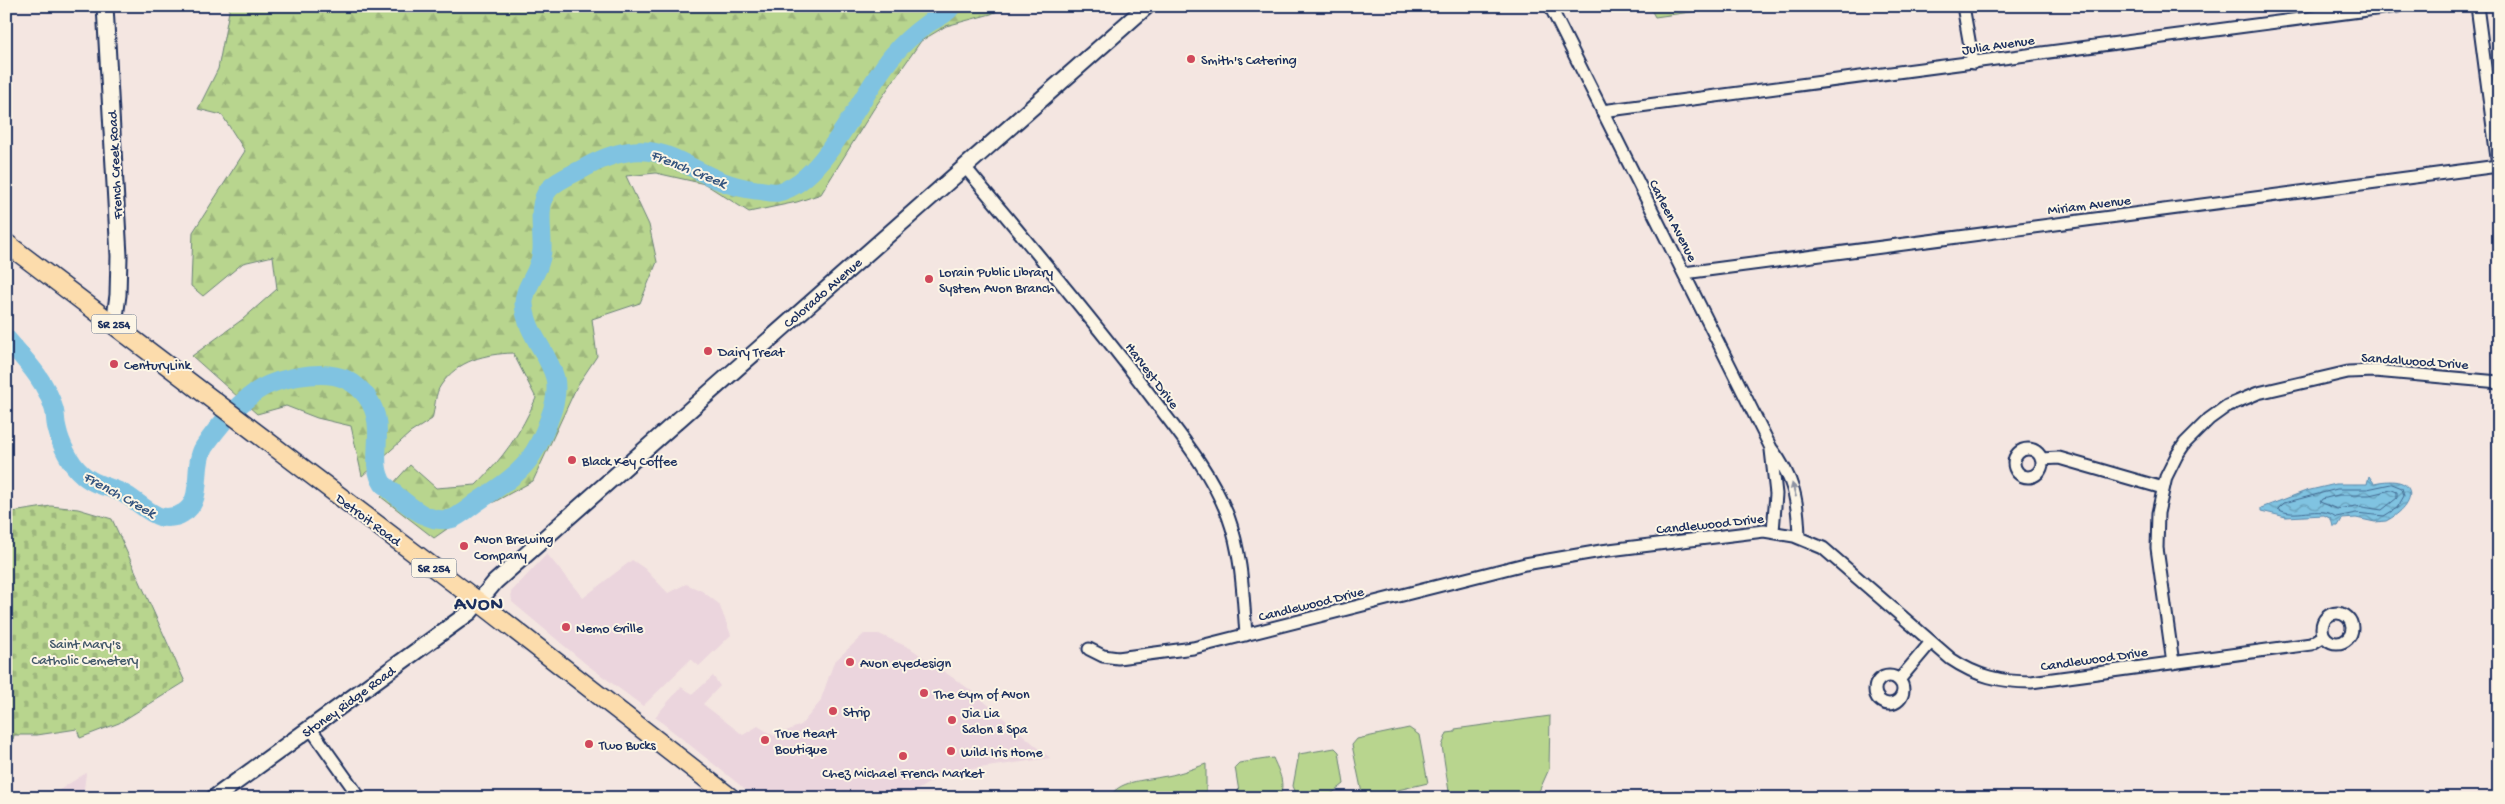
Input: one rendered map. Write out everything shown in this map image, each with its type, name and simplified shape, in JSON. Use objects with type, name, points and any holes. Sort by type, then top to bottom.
[{"type":"main road","name":"French Creek Road","points":[[104,6],[119,256],[118,294],[114,324]]},
{"type":"main road","name":"Colorado Avenue","points":[[479,602],[501,576],[1147,6]]},
{"type":"main road","name":"Detroit Road","points":[[6,242],[220,407],[479,602],[731,798]]},
{"type":"main road","name":"Stoney Ridge Road","points":[[214,798],[436,637],[479,602]]},
{"type":"street","name":"Carleen Avenue","points":[[1550,6],[1771,448],[1786,469],[1798,507],[1799,537]]},
{"type":"street","points":[[1963,6],[1973,62]]},
{"type":"street","name":"Julia Avenue","points":[[1602,111],[2398,6]]},
{"type":"street","points":[[2477,6],[2498,169]]},
{"type":"street","name":"Harvest Drive","points":[[965,167],[1118,354],[1211,480],[1229,518],[1239,559],[1246,635]]},
{"type":"street","name":"Miriam Avenue","points":[[1684,272],[2498,169]]},
{"type":"street","name":"Sandalwood Drive","points":[[2173,663],[2156,542],[2158,513],[2162,488],[2177,455],[2201,426],[2226,406],[2258,393],[2355,371],[2499,382]]},
{"type":"street","name":"Carleen Avenue","points":[[1771,448],[1776,494],[1773,531]]},
{"type":"street","points":[[2041,459],[2058,458],[2162,488]]},
{"type":"street","name":"Candlewood Drive","points":[[1089,649],[1103,656],[1130,657],[1193,648],[1526,564],[1601,551],[1756,531],[1773,531],[1799,537],[1832,554],[1959,664],[1976,673],[1994,679],[2012,682],[2031,682],[2311,644],[2324,636]]},
{"type":"street","points":[[1899,680],[1932,642]]},
{"type":"street","points":[[311,728],[360,798]]},
{"type":"shaded area","points":[[547,554],[583,598],[632,560],[644,568],[668,593],[686,584],[702,591],[719,604],[731,635],[699,666],[691,659],[643,706],[586,664],[512,602],[511,592]]},
{"type":"shaded area","points":[[864,634],[879,634],[910,648],[972,691],[1050,758],[965,770],[941,776],[903,798],[756,798],[655,717],[681,687],[693,694],[713,676],[720,686],[703,704],[743,735],[758,726],[774,736],[801,725],[820,702],[834,662]]},
{"type":"shaded area","points":[[86,773],[83,798],[49,798],[67,785]]},
{"type":"green space","points":[[230,6],[1007,6],[991,14],[946,26],[921,41],[873,110],[821,194],[797,202],[749,212],[705,184],[656,173],[626,176],[649,225],[657,262],[640,303],[592,319],[597,356],[577,386],[533,481],[496,501],[474,510],[434,538],[381,497],[410,465],[436,488],[476,485],[486,475],[518,434],[536,398],[513,353],[482,357],[464,364],[455,370],[439,388],[432,419],[410,433],[362,476],[351,426],[317,418],[286,406],[257,414],[192,356],[243,319],[277,289],[273,256],[243,263],[203,296],[191,286],[193,232],[245,151],[222,115],[198,109],[218,69]]},
{"type":"green space","points":[[1649,6],[1733,6],[1655,17]]},
{"type":"green space","name":"Saint Mary's Catholic Cemetery","points":[[51,506],[78,509],[112,519],[185,682],[119,723],[80,738],[77,729],[37,735],[14,735],[13,739],[6,740],[6,513]]},
{"type":"green space","points":[[1550,716],[1549,769],[1536,798],[1450,798],[1442,746],[1447,733],[1455,732],[1455,729]]},
{"type":"green space","points":[[1409,728],[1419,735],[1428,783],[1363,798],[1352,745],[1357,739]]},
{"type":"green space","points":[[1335,748],[1339,752],[1344,784],[1326,798],[1298,798],[1293,786],[1299,754]]},
{"type":"green space","points":[[1273,758],[1282,782],[1279,798],[1240,798],[1235,767],[1239,763]]},
{"type":"green space","points":[[1206,764],[1206,798],[1109,798],[1113,792],[1125,784],[1172,775]]},
{"type":"water","points":[[2369,476],[2374,483],[2400,482],[2407,486],[2410,492],[2405,506],[2386,521],[2375,522],[2356,518],[2342,519],[2338,526],[2333,526],[2331,519],[2324,515],[2286,517],[2261,511],[2261,508],[2306,491],[2336,484],[2367,484]]},
{"type":"waterway","name":"French Creek","points":[[6,338],[34,371],[46,389],[54,409],[60,440],[66,453],[78,470],[92,481],[126,495],[161,517],[176,516],[190,507],[196,492],[199,464],[204,447],[227,418],[246,399],[262,388],[285,379],[298,376],[325,375],[337,376],[353,383],[365,395],[373,409],[377,420],[378,432],[377,464],[383,484],[407,504],[425,515],[434,519],[454,518],[505,483],[524,466],[538,446],[553,407],[556,393],[555,378],[529,324],[524,304],[526,291],[541,258],[541,210],[545,195],[549,189],[562,179],[588,166],[615,155],[637,151],[657,153],[675,159],[710,177],[731,185],[772,192],[778,192],[795,185],[812,171],[827,153],[882,69],[905,42],[952,6]]},
{"type":"place","name":"Smith's Catering","points":[[1191,59]]},
{"type":"place","name":"Lorain Public Library System Avon Branch","points":[[929,279]]},
{"type":"place","name":"Dairy Treat","points":[[708,351]]},
{"type":"place","name":"CenturyLink","points":[[114,364]]},
{"type":"place","name":"Black Key Coffee","points":[[572,460]]},
{"type":"place","name":"Avon Brewing Company","points":[[464,546]]},
{"type":"place","name":"Nemo Grille","points":[[566,627]]},
{"type":"place","name":"Avon eyedesign","points":[[850,662]]},
{"type":"place","name":"The Gym of Avon","points":[[924,693]]},
{"type":"place","name":"Strip","points":[[833,711]]},
{"type":"place","name":"Jia Lia Salon & Spa","points":[[952,720]]},
{"type":"place","name":"True Heart Boutique","points":[[765,740]]},
{"type":"place","name":"Two Bucks","points":[[589,744]]},
{"type":"place","name":"Wild Iris Home","points":[[951,751]]},
{"type":"place","name":"Chez Michael French Market","points":[[903,756]]},
{"type":"district","name":"AVON","points":[[479,602]]}]
